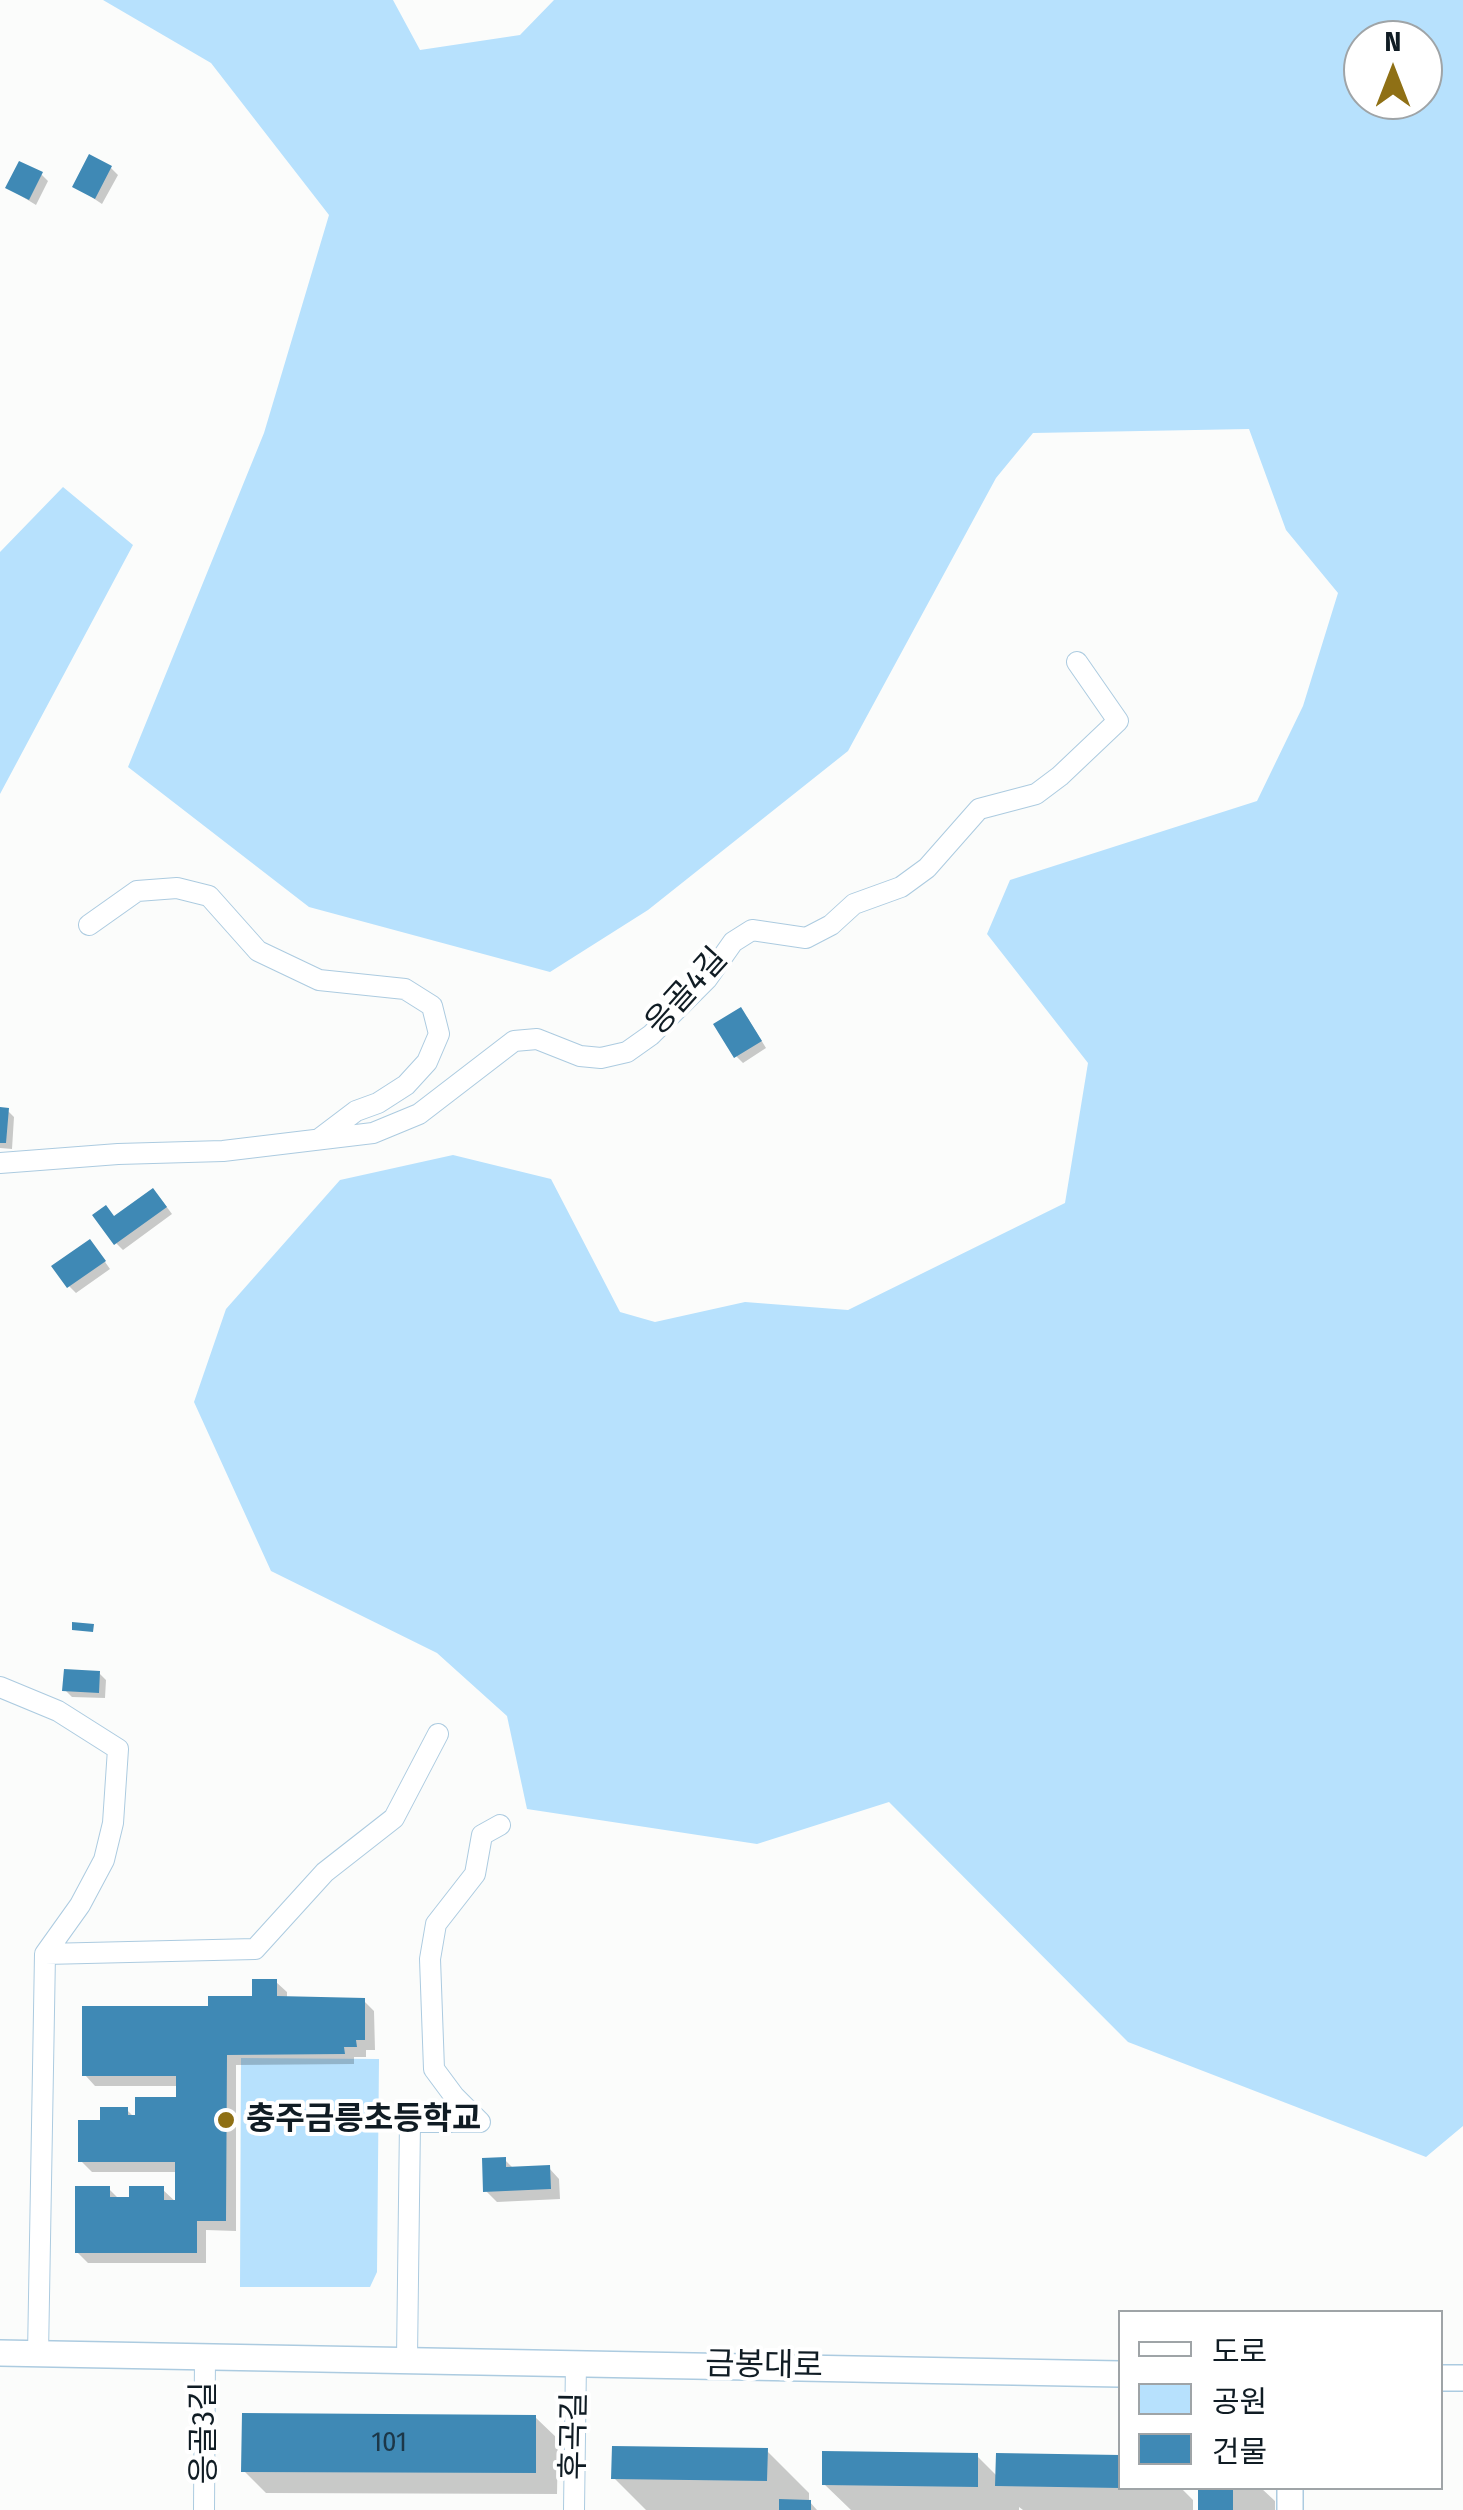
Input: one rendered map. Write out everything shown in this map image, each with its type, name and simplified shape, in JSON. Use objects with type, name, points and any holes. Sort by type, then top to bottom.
[{"type":"street","name":"응골4길","points":[[0,1163],[118,1154],[223,1152],[372,1133],[419,1114],[514,1041],[537,1039],[580,1056],[602,1058],[627,1052],[652,1035],[706,979],[732,942],[752,930],[806,938],[832,925],[854,904],[901,887],[927,868],[979,810],[1036,794],[1060,776],[1118,721],[1076,662]]},
{"type":"street","name":"응골4길","points":[[89,925],[137,891],[178,888],[209,896],[258,951],[319,980],[405,989],[432,1006],[440,1034],[426,1062],[406,1085],[378,1103],[356,1111],[317,1140]]},
{"type":"street","points":[[0,1687],[58,1711],[118,1749],[113,1823],[104,1860],[80,1905],[45,1954],[38,2354]]},
{"type":"street","points":[[45,1954],[254,1949],[325,1872],[394,1818],[438,1734]]},
{"type":"street","points":[[408,2358],[410,2122],[480,2122],[434,2068],[430,1959],[436,1924],[475,1874],[482,1836],[500,1825]]},
{"type":"street","name":"금봉대로","points":[[0,2353],[1118,2374]]},
{"type":"street","name":"응골3길","points":[[204,2510],[206,2356]]},
{"type":"street","name":"후곡길","points":[[574,2510],[576,2362]]},
{"type":"green space","points":[[103,0],[393,0],[420,50],[520,35],[554,0],[1463,0],[1463,2126],[1426,2157],[1128,2042],[889,1802],[757,1844],[527,1809],[507,1716],[437,1653],[271,1571],[194,1402],[226,1309],[340,1180],[453,1155],[551,1179],[620,1312],[655,1322],[745,1302],[848,1310],[1065,1203],[1088,1063],[987,934],[1010,880],[1257,801],[1303,706],[1338,593],[1286,530],[1249,429],[1033,433],[996,478],[848,751],[648,910],[550,972],[309,907],[128,767],[264,433],[329,215],[211,63]]},
{"type":"green space","points":[[63,487],[133,545],[0,794],[0,552]]},
{"type":"green space","points":[[241,2058],[379,2059],[377,2272],[370,2287],[240,2287]]},
{"type":"building","points":[[89,154],[112,166],[95,199],[72,187]]},
{"type":"building","points":[[19,161],[43,172],[29,200],[5,188]]},
{"type":"building","points":[[741,1007],[762,1041],[734,1058],[713,1024]]},
{"type":"building","points":[[0,1107],[9,1108],[6,1143],[0,1143]]},
{"type":"building","points":[[153,1188],[167,1207],[114,1245],[92,1215],[106,1205],[114,1216]]},
{"type":"building","points":[[90,1239],[106,1261],[67,1288],[51,1266]]},
{"type":"building","points":[[72,1622],[94,1624],[93,1632],[72,1630]]},
{"type":"building","points":[[64,1669],[100,1671],[99,1693],[62,1691]]},
{"type":"building","points":[[252,1979],[277,1979],[277,1996],[365,1998],[365,2040],[356,2040],[357,2047],[344,2047],[345,2054],[227,2055],[226,2221],[197,2221],[197,2253],[75,2253],[75,2186],[110,2186],[110,2197],[129,2197],[129,2186],[164,2186],[164,2200],[175,2200],[175,2162],[78,2162],[78,2120],[100,2120],[100,2107],[128,2107],[128,2115],[135,2115],[135,2097],[176,2097],[176,2076],[82,2076],[82,2006],[208,2006],[208,1996],[252,1996]]},
{"type":"building","points":[[506,2157],[506,2167],[550,2165],[551,2189],[483,2192],[482,2158]]},
{"type":"building","points":[[242,2413],[536,2415],[536,2473],[241,2472]]},
{"type":"building","points":[[612,2446],[768,2448],[767,2481],[611,2479]]},
{"type":"building","points":[[822,2451],[978,2453],[978,2487],[822,2485]]},
{"type":"building","points":[[996,2453],[1118,2455],[1118,2488],[995,2486]]},
{"type":"building","points":[[1198,2490],[1233,2490],[1233,2510],[1198,2510]]},
{"type":"building","points":[[779,2499],[811,2500],[811,2510],[779,2510]]},
{"type":"place","name":"충주금릉초등학교","points":[[226,2120]]}]
